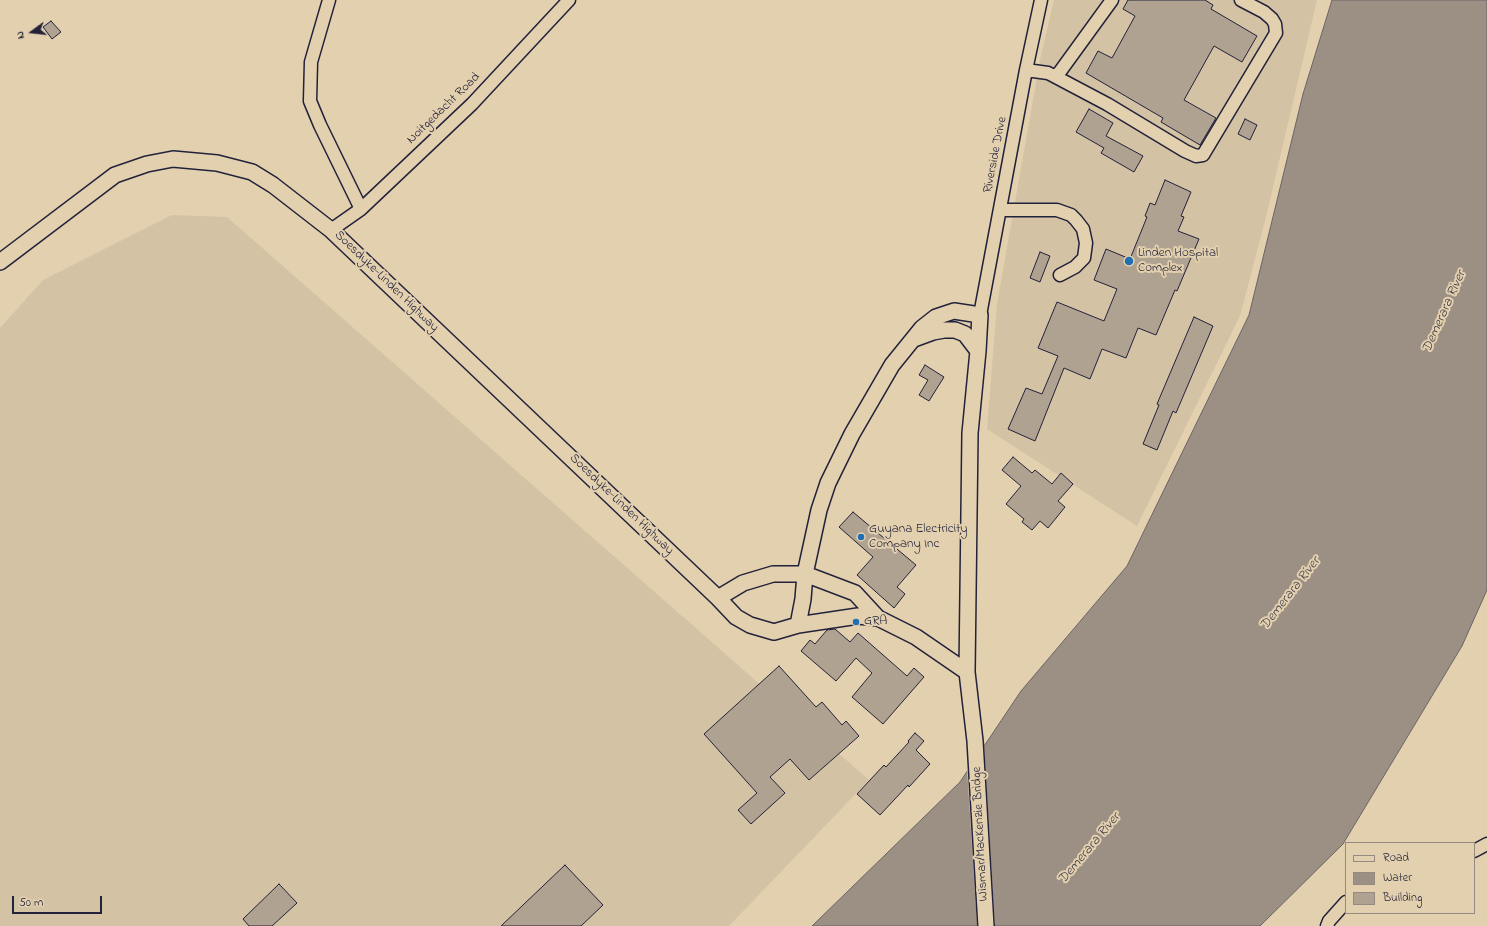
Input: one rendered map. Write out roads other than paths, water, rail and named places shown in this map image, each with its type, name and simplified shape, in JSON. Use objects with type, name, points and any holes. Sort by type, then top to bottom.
[{"type":"main road","name":"Soesdyke-Linden Highway","points":[[0,262],[115,175],[147,164],[174,159],[217,163],[252,172],[273,185],[331,230],[718,598],[736,617],[750,625],[774,632],[798,625],[858,616],[878,618]]},
{"type":"main road","points":[[798,625],[803,599],[805,574],[819,510],[828,483],[852,434],[892,365],[922,328],[936,317],[954,312],[980,315],[970,433],[967,672]]},
{"type":"main road","points":[[913,339],[933,332],[955,330],[965,334],[978,351]]},
{"type":"main road","name":"Soesdyke-Linden Highway","points":[[718,598],[743,583],[773,574],[805,574],[855,593],[878,618],[916,637],[967,672]]},
{"type":"main road","name":"Wismar/MacKenzie Bridge","points":[[967,672],[975,741],[986,926]]},
{"type":"street","points":[[329,0],[311,62],[310,101],[320,125],[361,209]]},
{"type":"street","name":"Noitgedacht Road","points":[[331,230],[361,209],[472,104],[569,0]]},
{"type":"street","name":"Riverside Drive","points":[[980,315],[1026,70],[1041,0]]},
{"type":"street","points":[[1054,76],[1060,73],[1112,0]]},
{"type":"street","points":[[1026,70],[1048,73],[1107,104],[1185,151],[1196,156],[1204,155],[1276,33],[1275,24],[1272,19],[1264,12],[1241,0]]},
{"type":"street","points":[[1000,210],[1057,210],[1071,215],[1076,220],[1083,229],[1086,243],[1084,258],[1075,267],[1060,275]]},
{"type":"street","points":[[1475,850],[1487,844]]},
{"type":"street","points":[[1327,926],[1329,921],[1345,903]]},
{"type":"water","name":"Demerara River","points":[[1332,0],[1487,0],[1487,590],[1462,646],[1343,844],[1260,926],[812,926],[960,782],[1021,691],[1127,566],[1249,315],[1303,94]]},
{"type":"place","name":"Linden Hospital Complex","points":[[1129,261]]},
{"type":"place","name":"Guyana Electricity Company Inc","points":[[861,537]]},
{"type":"place","name":"GRA","points":[[856,622]]}]
